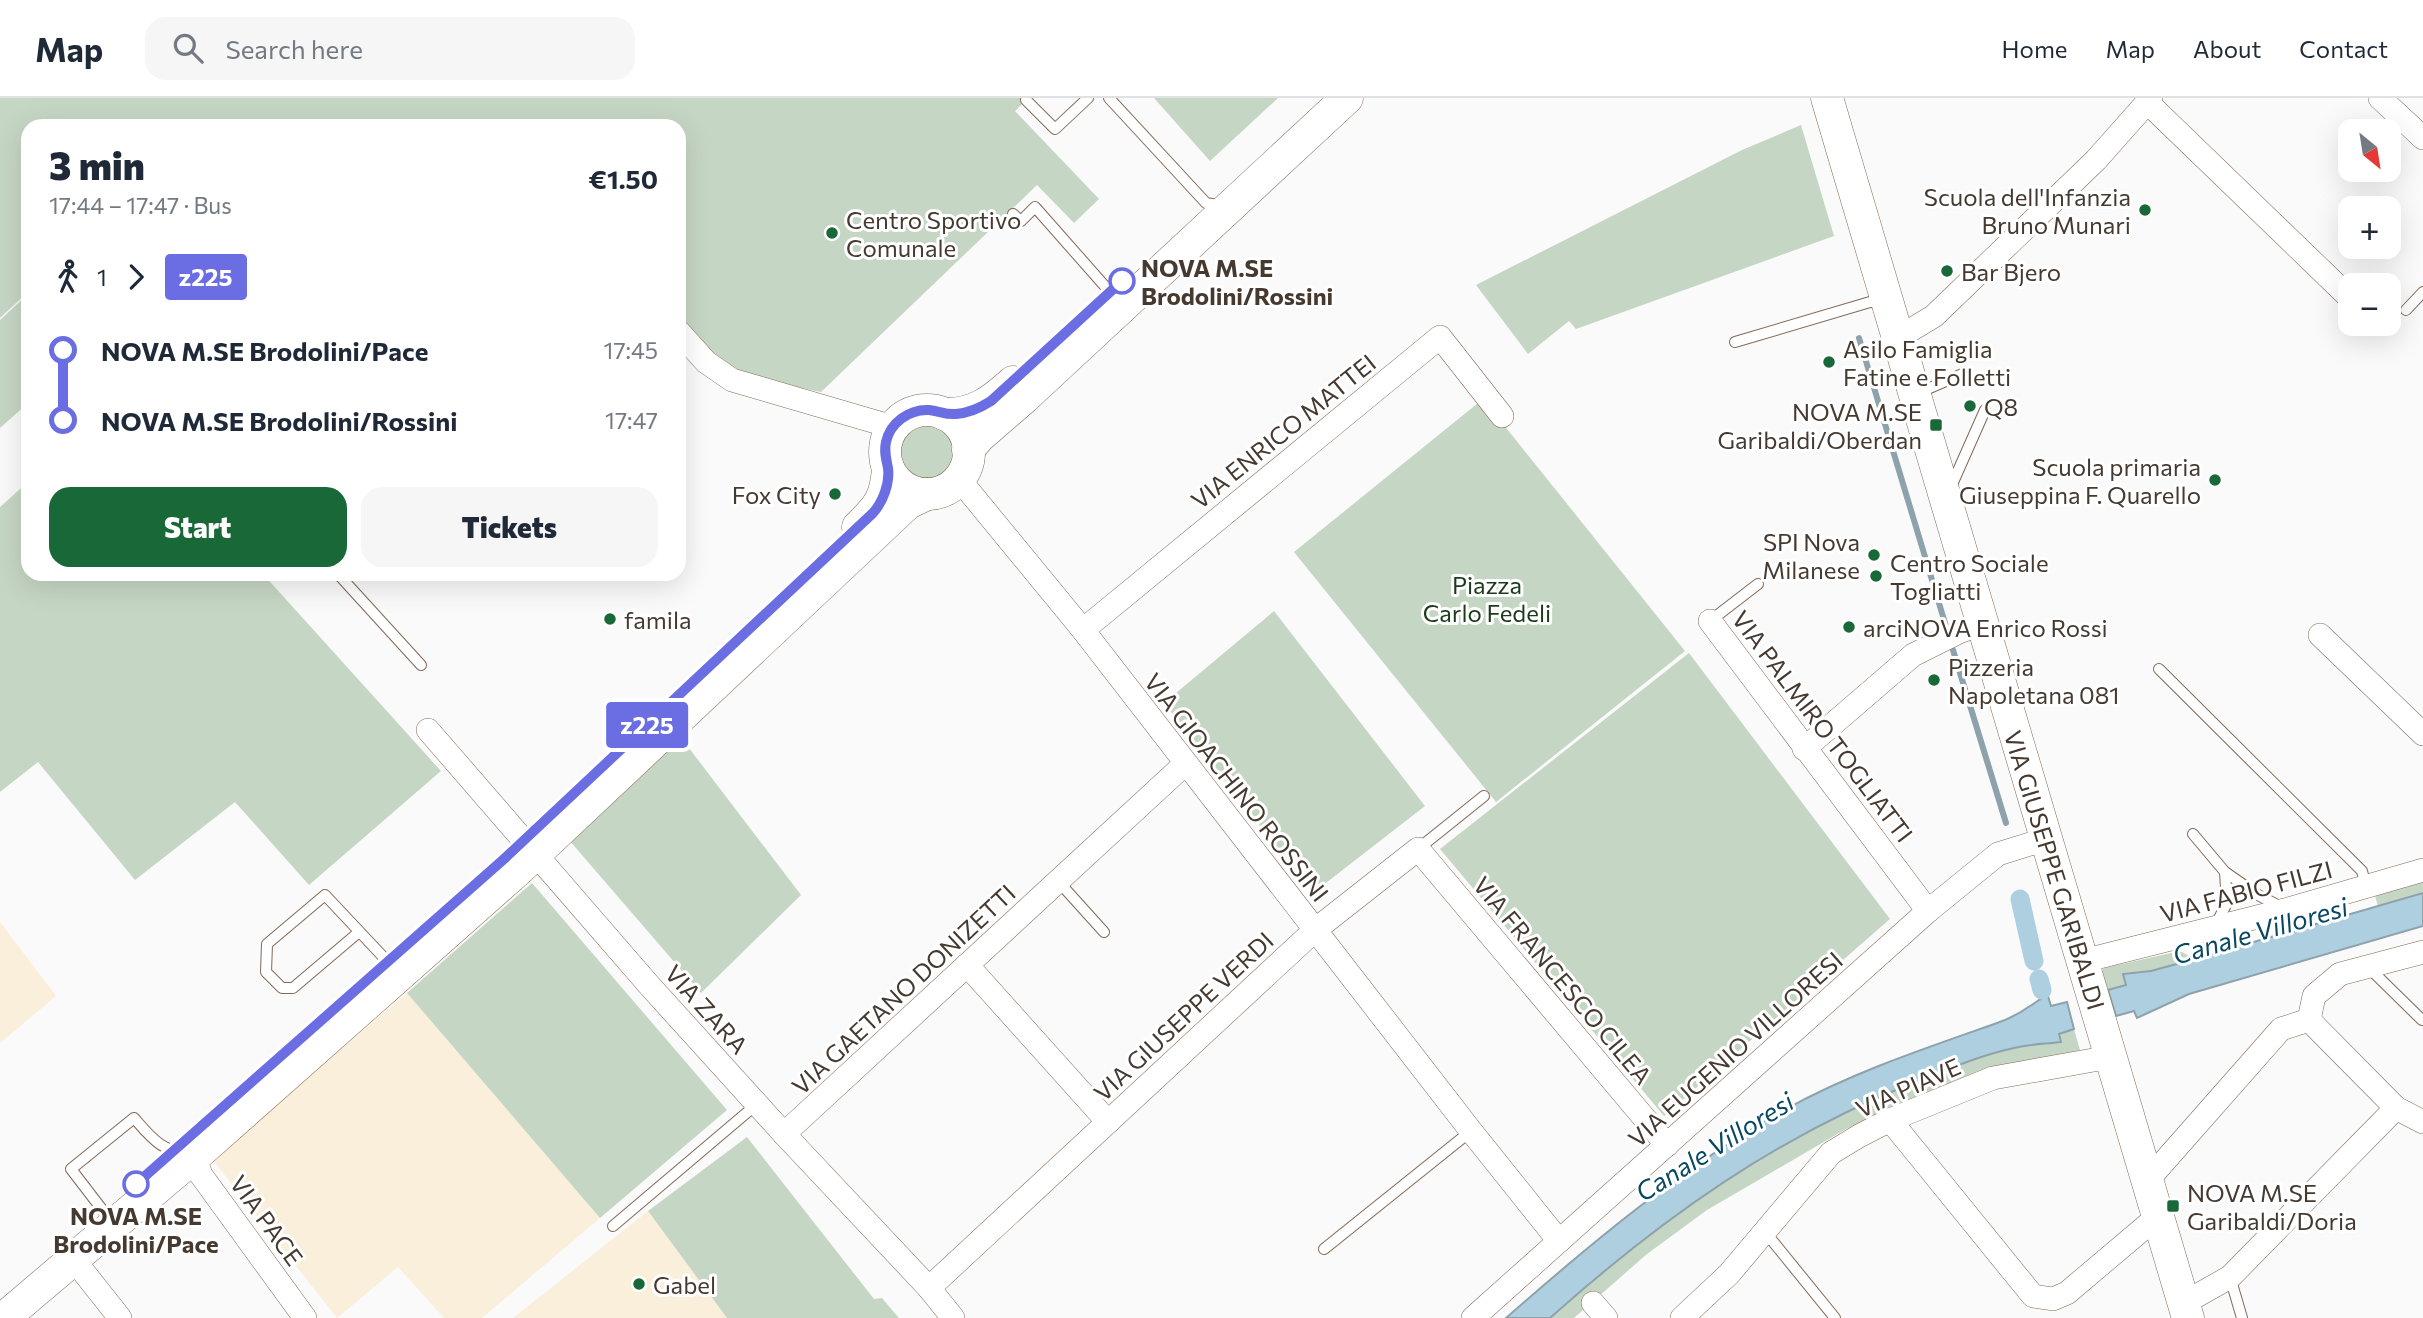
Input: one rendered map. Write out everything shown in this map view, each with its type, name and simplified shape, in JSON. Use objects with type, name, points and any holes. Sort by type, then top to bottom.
[{"type":"main road","points":[[4,1318],[388,962],[529,847],[873,513],[883,499],[888,468],[885,448],[893,427],[902,418],[915,411],[929,410],[944,414],[966,412],[991,401],[1319,98]]},
{"type":"main road","points":[[0,1297],[104,1212],[188,1150],[230,1126],[529,847],[908,502],[944,490],[964,464],[979,436],[1347,98]]},
{"type":"main road","name":"VIA GIUSEPPE GARIBALDI","points":[[1827,98],[2186,1311]]},
{"type":"main road","points":[[944,414],[960,426],[966,438],[964,464]]},
{"type":"main road","points":[[888,468],[902,486],[927,494]]},
{"type":"street","points":[[2380,98],[2423,138]]},
{"type":"street","points":[[1896,338],[1934,316],[2096,160],[2149,100],[2338,286]]},
{"type":"street","name":"VIA ENRICO MATTEI","points":[[1083,630],[1440,337],[1502,416]]},
{"type":"street","points":[[686,340],[706,362],[732,380],[893,427]]},
{"type":"street","name":"VIA GIOACHINO ROSSINI","points":[[964,464],[1083,630],[1185,764],[1559,1241]]},
{"type":"street","name":"VIA PALMIRO TOGLIATTI","points":[[1710,621],[1928,911]]},
{"type":"street","points":[[1804,749],[1913,655],[1981,624]]},
{"type":"street","points":[[2320,635],[2423,734]]},
{"type":"street","name":"VIA ZARA","points":[[428,730],[649,985],[929,1288],[953,1318]]},
{"type":"street","name":"VIA GAETANO DONIZETTI","points":[[784,1134],[1185,764]]},
{"type":"street","name":"VIA EUGENIO VILLORESI","points":[[1473,1318],[1928,911],[1998,854],[2046,839]]},
{"type":"street","name":"VIA GIUSEPPE VERDI","points":[[929,1288],[1315,930],[1418,849]]},
{"type":"street","name":"VIA FRANCESCO CILEA","points":[[1418,849],[1667,1145]]},
{"type":"street","name":"VIA FABIO FILZI","points":[[2082,961],[2286,910],[2423,870]]},
{"type":"street","points":[[2309,1020],[2314,996],[2340,974],[2423,952]]},
{"type":"street","points":[[967,965],[1108,1122]]},
{"type":"street","points":[[2309,1020],[2396,1108],[2423,1122]]},
{"type":"street","points":[[2147,1181],[2281,1028],[2309,1020]]},
{"type":"street","name":"VIA PIAVE","points":[[1682,1318],[1729,1274],[1831,1153],[1890,1120],[1993,1078],[2110,1057]]},
{"type":"street","points":[[2186,1311],[2230,1277],[2396,1108]]},
{"type":"street","points":[[1890,1120],[2033,1296],[2053,1299],[2067,1293],[2158,1216]]},
{"type":"street","name":"VIA PACE","points":[[188,1150],[201,1175],[305,1318]]},
{"type":"street","points":[[82,1270],[120,1318]]},
{"type":"lane","points":[[1026,100],[1055,129],[1088,98]]},
{"type":"lane","points":[[1109,98],[1206,203],[1217,205],[1239,185],[1255,183]]},
{"type":"lane","points":[[1013,214],[1020,221],[1035,207],[1110,292],[1107,307],[1062,350],[1060,364]]},
{"type":"lane","points":[[2406,310],[2423,292]]},
{"type":"lane","points":[[1735,342],[1870,302],[1886,301]]},
{"type":"lane","points":[[1913,395],[1966,372]]},
{"type":"lane","points":[[1945,501],[1986,410]]},
{"type":"lane","points":[[344,581],[421,665]]},
{"type":"lane","name":"VIA PALMIRO TOGLIATTI","points":[[1710,621],[1758,584]]},
{"type":"lane","points":[[2159,669],[2362,871],[2366,887]]},
{"type":"lane","name":"VIA GIUSEPPE VERDI","points":[[1418,849],[1485,796]]},
{"type":"lane","points":[[2193,834],[2225,872],[2286,910]]},
{"type":"lane","points":[[2212,929],[2227,903],[2225,872]]},
{"type":"lane","points":[[1058,881],[1104,932]]},
{"type":"lane","points":[[359,932],[293,988],[282,988],[266,972],[267,944],[325,895],[388,962]]},
{"type":"lane","points":[[2368,967],[2422,1020]]},
{"type":"lane","points":[[613,1226],[757,1104]]},
{"type":"lane","points":[[50,1278],[52,1267],[106,1219],[104,1212],[71,1170],[134,1118],[159,1144],[188,1150]]},
{"type":"lane","points":[[1324,1249],[1471,1131]]},
{"type":"lane","points":[[1766,1233],[1835,1318]]},
{"type":"lane","points":[[2230,1277],[2242,1318]]},
{"type":"shaded area","points":[[0,922],[56,996],[0,1043]]},
{"type":"shaded area","points":[[407,993],[600,1218],[482,1318],[444,1318],[398,1267],[337,1318],[212,1159]]},
{"type":"shaded area","points":[[648,1211],[727,1318],[513,1318]]},
{"type":"green space","name":"Centro Sportivo Comunale","points":[[0,98],[1028,98],[1015,111],[1099,199],[1074,223],[1037,185],[821,392],[767,380],[727,364],[686,324],[686,119],[21,119],[21,298],[0,318]]},
{"type":"green space","points":[[1154,98],[1278,98],[1210,161]]},
{"type":"green space","points":[[1801,125],[1834,236],[1576,329],[1569,321],[1528,354],[1476,285],[1742,150]]},
{"type":"green space","points":[[21,300],[21,409],[0,428],[0,320]]},
{"type":"green space","name":"Piazza Carlo Fedeli","points":[[1483,399],[1685,651],[1496,802],[1294,552]]},
{"type":"green space","points":[[921,423],[933,423],[943,427],[951,435],[955,451],[951,467],[943,475],[933,479],[921,479],[911,475],[903,467],[899,457],[899,445],[903,435],[911,427]]},
{"type":"green space","points":[[21,488],[21,581],[269,581],[441,771],[309,885],[235,802],[135,880],[38,762],[0,792],[0,507]]},
{"type":"green space","points":[[1274,611],[1425,806],[1313,893],[1164,703]]},
{"type":"green space","points":[[1689,653],[1890,919],[1664,1116],[1440,849]]},
{"type":"green space","points":[[679,735],[801,895],[701,993],[569,840]]},
{"type":"green space","points":[[2423,874],[2423,893],[2378,906],[2373,889]]},
{"type":"green space","points":[[532,883],[727,1110],[600,1218],[407,993]]},
{"type":"green space","points":[[2180,951],[2195,959],[2151,971],[2124,974],[2126,985],[2108,990],[2102,971],[2104,968]]},
{"type":"green space","points":[[2074,1029],[2080,1050],[1972,1077],[1846,1129],[1707,1210],[1647,1254],[1574,1318],[1550,1318],[1592,1281],[1678,1214],[1769,1154],[1817,1127],[1866,1103],[1977,1058],[2019,1047],[2061,1042],[2059,1034]]},
{"type":"green space","points":[[747,1137],[874,1299],[882,1298],[899,1318],[727,1318],[648,1211]]},
{"type":"water","points":[[2423,893],[2423,926],[2189,994],[2137,1018],[2134,1011],[2116,1016],[2108,990],[2126,985],[2123,974],[2151,971]]},
{"type":"water","points":[[2048,996],[2051,1006],[2067,1002],[2074,1029],[2059,1034],[2061,1042],[2020,1047],[1977,1058],[1866,1103],[1817,1127],[1769,1154],[1678,1214],[1592,1281],[1550,1318],[1506,1318],[1640,1206],[1711,1155],[1786,1109],[1837,1083],[2006,1020]]},
{"type":"waterway","points":[[1859,338],[1945,623]]},
{"type":"waterway","points":[[1953,650],[2006,823]]},
{"type":"waterway","points":[[2020,899],[2034,961]]},
{"type":"waterway","points":[[2039,979],[2042,990]]},
{"type":"bus line","name":"z225","points":[[136,1184],[504,859],[873,513],[880,504],[887,482],[888,468],[884,452],[887,437],[898,421],[915,411],[957,414],[982,407],[1001,394],[1122,281]]},
{"type":"place","name":"Scuola dell'Infanzia Bruno Munari","points":[[2145,210]]},
{"type":"place","name":"Centro Sportivo Comunale","points":[[832,233]]},
{"type":"place","name":"Bar Bjero","points":[[1947,271]]},
{"type":"place","name":"NOVA M.SE Brodolini/Rossini","points":[[1122,281]]},
{"type":"place","name":"Asilo Famiglia Fatine e Folletti","points":[[1829,362]]},
{"type":"place","name":"Q8","points":[[1970,406]]},
{"type":"place","name":"NOVA M.SE Garibaldi/Oberdan","points":[[1936,425]]},
{"type":"place","name":"Scuola primaria Giuseppina F. Quarello","points":[[2215,480]]},
{"type":"place","name":"Fox City","points":[[835,494]]},
{"type":"place","name":"SPI Nova Milanese","points":[[1874,555]]},
{"type":"place","name":"Centro Sociale Togliatti","points":[[1876,576]]},
{"type":"place","name":"famila","points":[[610,619]]},
{"type":"place","name":"arciNOVA Enrico Rossi","points":[[1849,627]]},
{"type":"place","name":"Pizzeria Napoletana 081","points":[[1934,680]]},
{"type":"place","name":"NOVA M.SE Brodolini/Pace","points":[[136,1184]]},
{"type":"place","name":"NOVA M.SE Garibaldi/Doria","points":[[2173,1206]]},
{"type":"place","name":"Gabel","points":[[639,1284]]},
{"type":"water label","name":"Canale Villoresi","points":[[2260,930]]},
{"type":"water label","name":"Canale Villoresi","points":[[1714,1146]]}]
